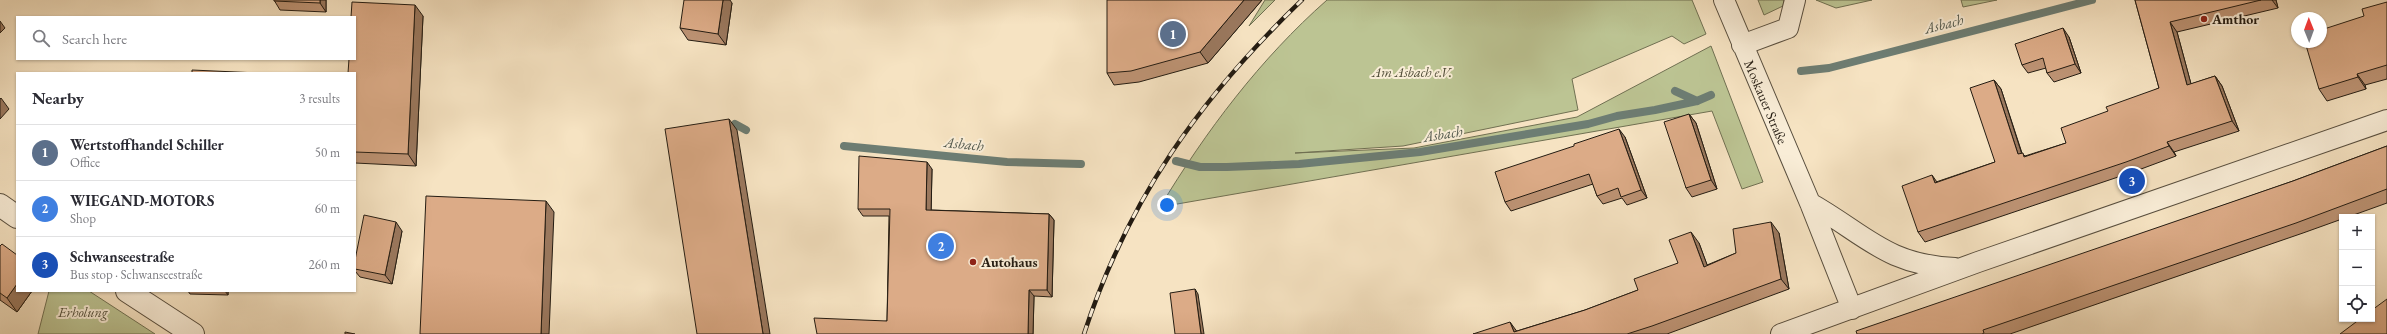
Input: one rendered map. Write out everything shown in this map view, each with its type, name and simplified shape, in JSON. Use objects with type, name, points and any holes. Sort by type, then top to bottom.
[{"type":"street","name":"Moskauer Straße","points":[[1724,0],[1810,203],[1852,309]]},
{"type":"street","points":[[1742,45],[1788,28],[1795,0]]},
{"type":"street","points":[[1781,334],[1961,268],[2387,120]]},
{"type":"street","points":[[1810,203],[1887,253],[1908,261],[1934,267],[1961,268]]},
{"type":"street","points":[[0,205],[16,216]]},
{"type":"street","points":[[129,292],[193,334]]},
{"type":"green space","points":[[1265,0],[1275,0],[1249,26]]},
{"type":"green space","name":"Am Asbach e.V.","points":[[1327,0],[1692,0],[1706,34],[1684,44],[1672,36],[1572,79],[1578,110],[1403,146],[1295,153],[1414,148],[1577,117],[1711,46],[1763,182],[1742,189],[1712,111],[1160,207],[1196,151],[1236,97],[1279,47]]},
{"type":"green space","points":[[1758,0],[1784,0],[1783,6],[1764,15]]},
{"type":"green space","points":[[1816,0],[1872,0],[1836,8]]},
{"type":"green space","points":[[1961,0],[1997,0],[1963,7]]},
{"type":"green space","name":"Erholung","points":[[49,292],[91,292],[155,334],[38,334]]},
{"type":"building","points":[[320,0],[320,3],[274,1]]},
{"type":"building","points":[[684,0],[723,0],[718,34],[680,28]]},
{"type":"building","points":[[1107,0],[1244,0],[1200,52],[1131,71],[1107,73]]},
{"type":"building","points":[[2135,0],[2261,0],[2170,22],[2187,85],[2215,76],[2232,121],[2167,142],[2169,146],[2126,162],[1918,232],[1902,186],[1932,175],[1935,183],[1995,162],[1970,88],[1994,80],[2018,154],[2023,153],[2024,157],[2066,143],[2061,128],[2108,111],[2106,107],[2159,88]]},
{"type":"building","points":[[352,2],[415,5],[408,154],[356,152],[356,72],[348,72],[349,60],[356,60],[356,16],[351,16]]},
{"type":"building","points":[[2387,2],[2387,65],[2357,74],[2358,77],[2319,89],[2307,48],[2327,48],[2327,28],[2364,16],[2362,9]]},
{"type":"building","points":[[2063,28],[2075,64],[2047,73],[2043,58],[2022,65],[2015,44]]},
{"type":"building","points":[[192,70],[236,72],[192,72]]},
{"type":"building","points":[[1689,114],[1711,180],[1686,188],[1664,122]]},
{"type":"building","points":[[729,119],[763,334],[697,334],[665,129]]},
{"type":"building","points":[[1619,129],[1641,190],[1621,197],[1618,188],[1597,196],[1589,174],[1505,202],[1495,172],[1574,146],[1574,144]]},
{"type":"building","points":[[2387,146],[2387,189],[2296,223],[1983,330],[1984,333],[1982,334],[1857,334],[1856,331],[2293,181]]},
{"type":"building","points":[[859,156],[927,162],[926,210],[1049,214],[1047,290],[1029,290],[1028,334],[817,334],[814,318],[887,321],[890,209],[858,209]]},
{"type":"building","points":[[426,196],[546,201],[541,334],[420,334]]},
{"type":"building","points":[[364,215],[396,222],[385,275],[356,269],[356,255]]},
{"type":"building","points":[[1771,222],[1781,279],[1627,334],[1473,334],[1510,322],[1514,332],[1585,310],[1638,290],[1634,279],[1678,263],[1669,240],[1691,232],[1704,267],[1736,253],[1733,229]]},
{"type":"building","points":[[2,244],[16,254],[16,285],[7,298],[0,293],[0,246]]},
{"type":"building","points":[[1195,289],[1201,334],[1175,334],[1170,293]]},
{"type":"building","points":[[2387,299],[2387,334],[2340,334],[2356,322],[2375,322],[2375,308]]},
{"type":"waterway","name":"Asbach","points":[[1801,71],[1829,68],[2092,0]]},
{"type":"waterway","points":[[1675,91],[1697,101]]},
{"type":"waterway","name":"Asbach","points":[[1176,161],[1200,167],[1227,167],[1299,164],[1420,152],[1588,124],[1617,116],[1697,101],[1711,95]]},
{"type":"waterway","name":"Asbach","points":[[735,124],[746,130]]},
{"type":"waterway","name":"Asbach","points":[[844,146],[1007,162],[1081,164]]},
{"type":"railway","points":[[1084,334],[1102,285],[1122,239],[1145,195],[1171,153],[1200,113],[1231,75],[1265,37],[1302,0]]},
{"type":"place","name":"Amthor","points":[[2204,19]]},
{"type":"place","name":"Wertstoffhandel Schiller","points":[[1173,34]]},
{"type":"place","name":"Schwanseestraße","points":[[2132,181]]},
{"type":"place","name":"WIEGAND-MOTORS","points":[[941,246]]},
{"type":"place","name":"Autohaus","points":[[973,262]]}]
